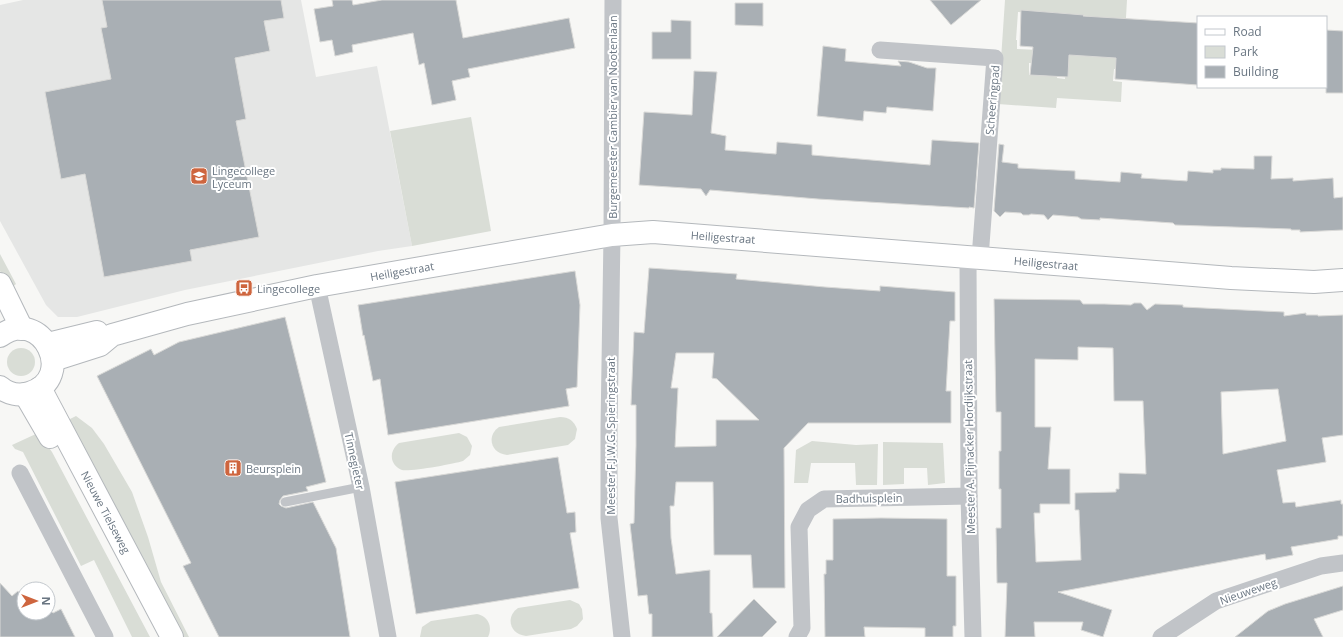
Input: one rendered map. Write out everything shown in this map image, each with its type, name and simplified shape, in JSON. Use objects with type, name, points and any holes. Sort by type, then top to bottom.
[{"type":"street","name":"Burgemeester Cambier van Nootenlaan","points":[[612,235],[613,0]]},
{"type":"street","name":"Scheeringpad","points":[[880,50],[995,58],[974,258]]},
{"type":"street","name":"Heiligestraat","points":[[50,352],[100,344],[112,335],[187,314],[317,286],[612,235],[653,232],[1231,278],[1314,282],[1343,280]]},
{"type":"street","name":"Meester F.J.W.G. Spieringstraat","points":[[612,235],[609,518],[622,637]]},
{"type":"street","name":"Meester A. Pijnacker Hordijkstraat","points":[[973,637],[969,496],[974,258]]},
{"type":"street","points":[[0,284],[7,330],[35,333],[41,336],[50,352],[50,375],[33,391],[17,394],[0,387]]},
{"type":"street","name":"Tinnegieter","points":[[317,286],[361,487],[388,637]]},
{"type":"street","name":"Nieuwe Tielseweg","points":[[33,391],[52,440],[157,637]]},
{"type":"street","name":"Nieuwe Tielseweg","points":[[33,391],[172,637]]},
{"type":"street","points":[[20,473],[105,637]]},
{"type":"street","name":"Badhuisplein","points":[[797,637],[802,628],[799,527],[808,510],[824,499],[969,496]]},
{"type":"street","name":"Nieuweweg","points":[[1161,637],[1216,601],[1321,566],[1343,563]]},
{"type":"lane","points":[[285,502],[361,487]]},
{"type":"shaded area","name":"Lingecollege Lyceum","points":[[23,0],[301,0],[316,77],[377,66],[412,246],[378,251],[185,290],[77,317],[58,317],[46,305],[0,221],[0,5]]},
{"type":"green space","points":[[1005,0],[1127,0],[1123,69],[1114,69],[1113,81],[1122,82],[1121,102],[1057,98],[1056,108],[998,104]],"holes":[[[1018,12],[1088,16],[1087,44],[1039,50],[1017,49],[1016,40]],[[1029,63],[1048,64],[1047,76],[1029,75]],[[1058,65],[1066,65],[1065,79],[1057,78]]]},
{"type":"green space","points":[[471,117],[491,231],[412,246],[390,131]]},
{"type":"green space","points":[[0,254],[16,284],[10,289],[0,271]]},
{"type":"green space","points":[[21,348],[31,352],[35,362],[31,372],[21,376],[11,372],[7,362],[11,352]]},
{"type":"green space","points":[[76,416],[92,428],[104,444],[132,492],[148,537],[161,582],[189,637],[179,637],[66,421]]},
{"type":"green space","points":[[560,417],[571,420],[577,429],[575,439],[568,445],[507,455],[497,451],[492,444],[493,435],[499,427]]},
{"type":"green space","points":[[38,433],[52,452],[150,637],[132,637],[94,560],[81,566],[23,452],[15,449],[12,445]]},
{"type":"green space","points":[[459,433],[467,437],[472,446],[470,455],[463,461],[413,470],[402,470],[394,464],[392,452],[399,443]]},
{"type":"green space","points":[[812,441],[856,445],[878,444],[877,485],[856,485],[855,463],[811,463],[808,483],[794,483],[796,450]]},
{"type":"green space","points":[[883,442],[943,443],[945,483],[928,485],[927,468],[904,468],[904,484],[883,485]]},
{"type":"green space","points":[[570,600],[579,604],[582,609],[583,619],[577,626],[571,629],[526,636],[516,632],[511,625],[512,616],[518,608]]},
{"type":"green space","points":[[477,614],[484,617],[490,626],[488,637],[420,637],[422,627],[431,621]]},
{"type":"building","points":[[102,0],[281,0],[284,18],[264,21],[270,51],[235,58],[246,119],[236,121],[259,237],[190,250],[192,261],[104,277],[85,174],[61,179],[45,92],[111,79],[101,28],[107,27]]},
{"type":"building","points":[[332,0],[352,0],[353,5],[382,0],[456,0],[463,38],[569,18],[575,48],[468,69],[470,77],[452,81],[456,100],[432,105],[424,63],[419,65],[413,33],[352,45],[353,52],[335,56],[332,40],[320,42],[314,9],[333,6]]},
{"type":"building","points":[[930,0],[981,0],[951,25]]},
{"type":"building","points":[[735,3],[763,3],[763,26],[735,25]]},
{"type":"building","points":[[1021,10],[1084,15],[1083,16],[1197,23],[1197,85],[1115,79],[1116,58],[1069,55],[1068,77],[1030,75],[1033,47],[1020,46]]},
{"type":"building","points":[[671,20],[691,21],[691,59],[652,59],[652,32],[671,32]]},
{"type":"building","points":[[1327,30],[1343,31],[1343,93],[1326,93]]},
{"type":"building","points":[[823,46],[846,49],[845,61],[901,66],[898,61],[909,62],[927,68],[936,68],[933,111],[887,107],[886,113],[864,111],[863,121],[817,116]]},
{"type":"building","points":[[694,71],[717,72],[711,133],[726,136],[725,150],[776,154],[777,142],[812,145],[812,155],[930,165],[932,140],[979,143],[974,208],[818,199],[710,190],[706,196],[701,189],[639,185],[644,112],[692,115]]},
{"type":"building","points":[[999,144],[1004,145],[1002,162],[1018,164],[1018,168],[1075,171],[1075,179],[1120,182],[1121,172],[1142,174],[1141,178],[1187,181],[1188,171],[1213,173],[1213,170],[1221,170],[1221,168],[1254,169],[1254,156],[1272,156],[1271,179],[1293,178],[1293,181],[1333,178],[1334,198],[1343,197],[1343,230],[1300,232],[1300,230],[1291,229],[1175,225],[1173,223],[1100,218],[1100,220],[1081,219],[1078,217],[1053,215],[1048,220],[1044,215],[1023,215],[1021,213],[1005,212],[1000,217],[994,211]]},
{"type":"building","points":[[649,268],[737,274],[736,279],[825,287],[880,291],[880,286],[955,292],[955,321],[950,321],[946,391],[951,391],[951,423],[808,423],[784,448],[785,588],[753,588],[751,555],[714,555],[713,482],[676,482],[674,506],[670,506],[671,538],[676,574],[710,570],[710,613],[712,613],[713,637],[652,637],[652,614],[649,614],[647,595],[638,596],[630,524],[634,523],[636,446],[636,405],[631,405],[634,332],[644,333]],"holes":[[[676,353],[714,353],[712,378],[717,379],[759,420],[716,420],[716,446],[675,447],[678,388],[671,388]]]},
{"type":"building","points":[[575,271],[580,305],[577,387],[566,389],[569,406],[388,435],[380,379],[373,381],[358,305]]},
{"type":"building","points":[[994,299],[1080,300],[1083,304],[1131,305],[1134,303],[1141,303],[1147,310],[1155,304],[1183,305],[1183,307],[1284,312],[1284,316],[1306,313],[1306,315],[1318,316],[1343,315],[1343,435],[1322,438],[1326,462],[1277,470],[1283,503],[1295,502],[1296,507],[1341,500],[1341,504],[1343,504],[1343,536],[1338,536],[1338,539],[1291,547],[1293,555],[1266,560],[1265,554],[1058,592],[1112,610],[1103,637],[1081,630],[1083,622],[1034,622],[1035,637],[1005,637],[1007,583],[997,583],[996,528],[1001,528],[999,451],[1001,451],[1001,412],[996,412]],"holes":[[[1078,347],[1113,348],[1114,401],[1143,401],[1146,474],[1119,473],[1119,489],[1116,489],[1116,492],[1075,493],[1075,510],[1079,510],[1081,560],[1036,562],[1034,513],[1040,513],[1040,504],[1070,504],[1070,469],[1048,469],[1051,427],[1035,427],[1035,359],[1078,360]],[[1278,389],[1286,441],[1223,454],[1221,392]]]},
{"type":"building","name":"Beursplein","points":[[285,317],[326,482],[306,487],[308,491],[283,496],[279,504],[286,508],[313,502],[336,548],[350,637],[219,637],[183,566],[191,563],[97,376],[151,349],[154,355],[179,342]]},
{"type":"building","points":[[558,457],[567,513],[575,512],[576,532],[570,533],[579,588],[416,614],[395,482]]},
{"type":"building","points":[[833,519],[947,519],[947,576],[956,576],[956,626],[953,626],[953,637],[925,637],[925,628],[864,627],[865,637],[825,637],[824,574],[826,574],[826,560],[833,560]]},
{"type":"building","points":[[0,583],[12,596],[16,593],[16,621],[56,621],[56,612],[61,609],[75,637],[0,637]]},
{"type":"building","points":[[1343,586],[1343,610],[1314,619],[1323,637],[1235,637],[1268,611],[1285,604]]},
{"type":"building","points":[[754,599],[777,622],[762,637],[717,637]]},
{"type":"place","name":"Lingecollege Lyceum","points":[[199,176]]},
{"type":"place","name":"Lingecollege","points":[[244,288]]},
{"type":"place","name":"Beursplein","points":[[233,468]]}]
